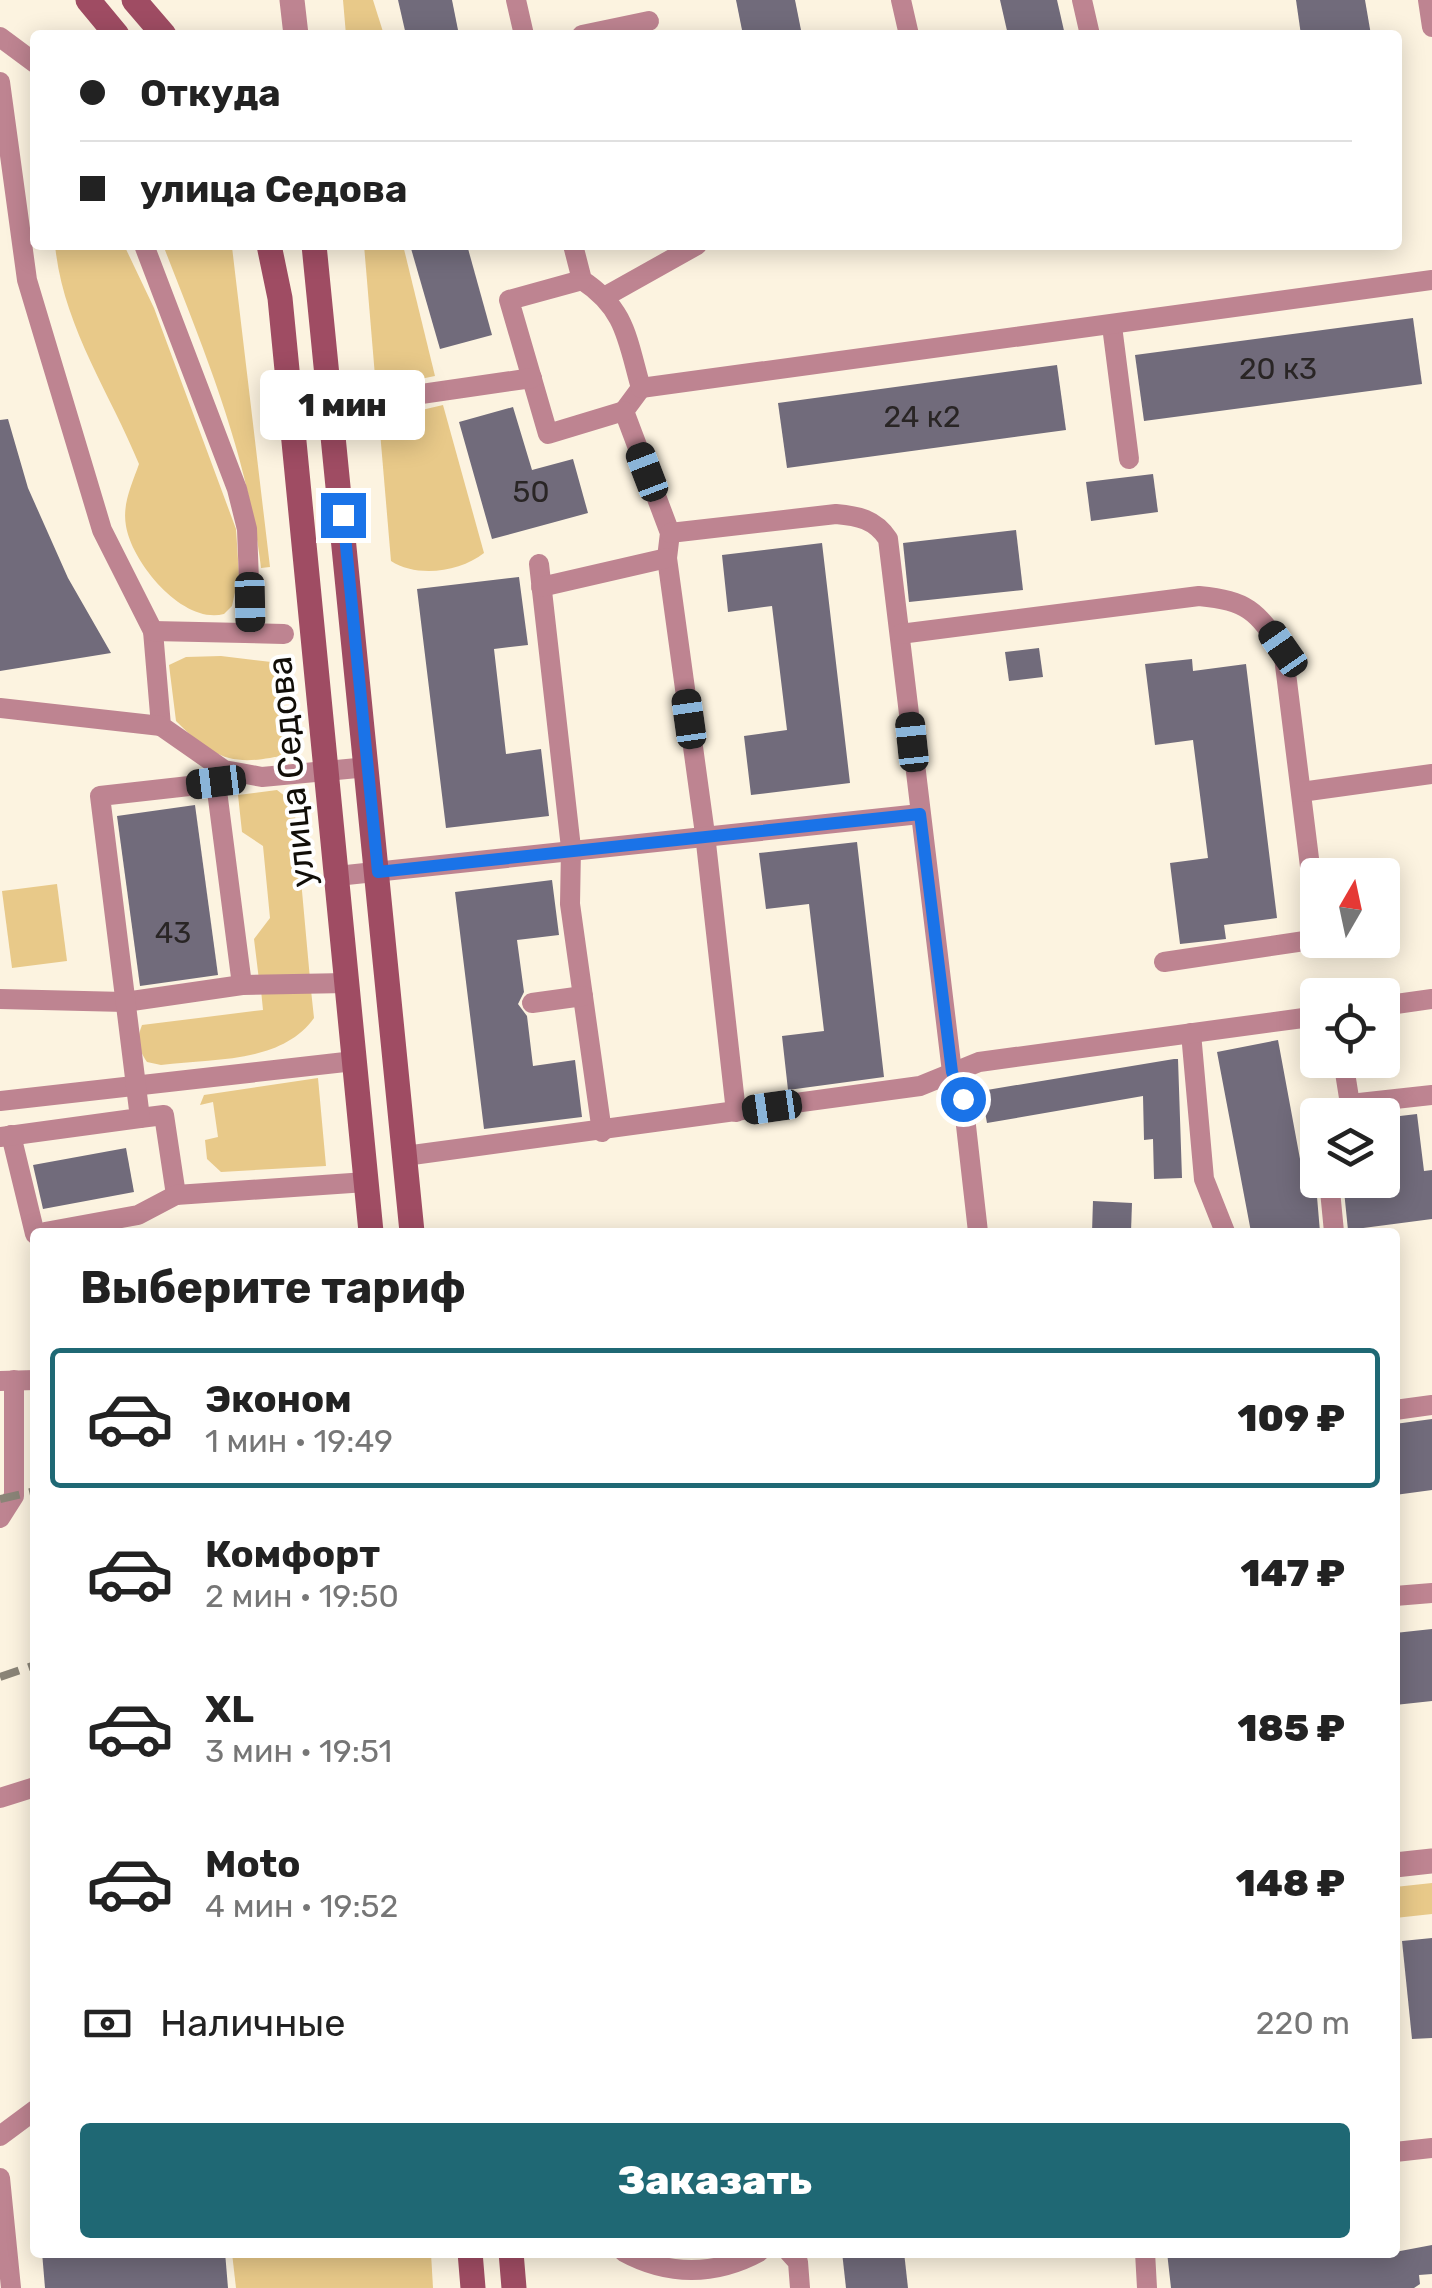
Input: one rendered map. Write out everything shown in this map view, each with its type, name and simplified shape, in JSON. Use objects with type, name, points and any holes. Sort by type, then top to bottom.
[{"type":"main road","points":[[88,0],[113,30]]},
{"type":"main road","points":[[134,0],[160,30]]},
{"type":"main road","name":"улица Седова","points":[[270,250],[280,298],[371,1228]]},
{"type":"main road","points":[[315,250],[412,1228]]},
{"type":"main road","points":[[470,2258],[473,2288]]},
{"type":"main road","points":[[511,2258],[514,2288]]},
{"type":"street","points":[[292,0],[295,30]]},
{"type":"street","points":[[1400,1864],[1432,1861]]},
{"type":"lane","points":[[516,0],[523,30]]},
{"type":"lane","points":[[901,0],[908,30]]},
{"type":"lane","points":[[1082,0],[1089,30]]},
{"type":"lane","points":[[1428,0],[1432,27]]},
{"type":"lane","points":[[606,30],[649,21]]},
{"type":"lane","points":[[0,38],[30,59]]},
{"type":"lane","points":[[0,82],[27,280],[50,368],[102,530],[153,631],[160,726]]},
{"type":"lane","points":[[146,250],[237,489],[247,530],[251,633]]},
{"type":"lane","points":[[574,250],[582,280],[606,296],[621,316],[641,388]]},
{"type":"lane","points":[[606,296],[688,250]]},
{"type":"lane","points":[[582,280],[509,300],[548,434],[624,412],[641,388],[1432,280]]},
{"type":"lane","points":[[1112,326],[1129,459]]},
{"type":"lane","points":[[332,407],[532,378]]},
{"type":"lane","points":[[624,412],[670,534],[666,558],[705,834],[736,1112]]},
{"type":"lane","points":[[670,534],[836,514],[860,516],[880,526],[888,539],[952,1072],[963,1099],[978,1228]]},
{"type":"lane","points":[[541,587],[666,558]]},
{"type":"lane","points":[[539,564],[571,848],[570,904],[602,1132]]},
{"type":"lane","points":[[900,634],[1199,596],[1233,600],[1258,612],[1283,649],[1310,858]]},
{"type":"lane","points":[[153,631],[284,634]]},
{"type":"lane","points":[[0,708],[160,726],[220,776],[242,986]]},
{"type":"lane","points":[[140,1118],[100,796],[220,776],[262,777],[368,767]]},
{"type":"lane","points":[[1302,792],[1432,774]]},
{"type":"lane","points":[[336,876],[571,848],[920,814]]},
{"type":"lane","points":[[1164,962],[1300,943]]},
{"type":"lane","points":[[0,1000],[125,1002],[242,986],[347,984]]},
{"type":"lane","points":[[532,1002],[583,996]]},
{"type":"lane","points":[[1400,1003],[1432,999]]},
{"type":"lane","points":[[405,1156],[920,1086],[978,1062],[1300,1018]]},
{"type":"lane","points":[[1191,1033],[1204,1178],[1223,1228]]},
{"type":"lane","points":[[0,1101],[354,1061]]},
{"type":"lane","points":[[1400,1101],[1432,1096]]},
{"type":"lane","points":[[27,1098],[14,1135],[34,1228]]},
{"type":"lane","points":[[14,1135],[164,1115],[176,1195]]},
{"type":"lane","points":[[68,1228],[138,1215],[176,1195],[366,1182]]},
{"type":"lane","points":[[1331,1198],[1334,1228]]},
{"type":"lane","points":[[0,1518],[14,1496],[16,1380]]},
{"type":"lane","points":[[1400,1409],[1432,1405]]},
{"type":"lane","points":[[1400,1596],[1432,1593]]},
{"type":"lane","points":[[0,1798],[30,1789]]},
{"type":"lane","points":[[0,2136],[30,2114]]},
{"type":"lane","points":[[1400,2151],[1432,2148]]},
{"type":"lane","points":[[0,2178],[11,2288]]},
{"type":"lane","points":[[638,2258],[665,2269],[697,2271],[727,2266],[745,2258]]},
{"type":"lane","points":[[795,2258],[800,2288]]},
{"type":"lane","points":[[1145,2258],[1147,2288]]},
{"type":"shaded area","points":[[343,0],[373,0],[382,30],[346,30]]},
{"type":"shaded area","points":[[56,250],[126,250],[154,308],[236,529],[239,574],[232,606],[224,614],[208,615],[177,601],[149,573],[130,541],[125,510],[139,464],[77,331]]},
{"type":"shaded area","points":[[165,250],[232,250],[270,567],[261,568],[246,485],[209,364]]},
{"type":"shaded area","points":[[364,250],[404,250],[435,376],[376,388]]},
{"type":"shaded area","points":[[443,405],[484,553],[451,568],[413,570],[391,561],[379,420]]},
{"type":"shaded area","points":[[221,656],[280,663],[289,754],[254,760],[227,757],[203,745],[176,721],[169,665],[186,657]]},
{"type":"shaded area","points":[[277,790],[294,803],[310,979],[259,980],[254,939],[270,918],[263,846],[242,832],[238,795]]},
{"type":"shaded area","points":[[57,884],[67,961],[12,968],[2,891]]},
{"type":"shaded area","points":[[261,990],[311,990],[314,1018],[300,1033],[265,1051],[161,1065],[147,1062],[140,1048],[142,1025],[263,1010]]},
{"type":"shaded area","points":[[318,1078],[326,1166],[221,1172],[207,1159],[205,1140],[218,1137],[213,1102],[200,1105],[204,1095]]},
{"type":"shaded area","points":[[1432,1883],[1432,1914],[1400,1917],[1400,1886]]},
{"type":"shaded area","points":[[233,2258],[431,2258],[433,2288],[236,2288]]},
{"type":"building","points":[[398,0],[452,0],[458,30],[405,30]]},
{"type":"building","points":[[736,0],[795,0],[801,30],[742,30]]},
{"type":"building","points":[[1000,0],[1057,0],[1064,30],[1007,30]]},
{"type":"building","points":[[1296,0],[1365,0],[1370,30],[1300,30]]},
{"type":"building","points":[[411,250],[468,250],[492,335],[440,349]]},
{"type":"building","points":[[1413,318],[1422,384],[1144,421],[1135,355]]},
{"type":"building","points":[[1057,365],[1066,430],[787,468],[778,403]]},
{"type":"building","points":[[513,407],[532,470],[573,459],[588,513],[492,539],[459,422]]},
{"type":"building","points":[[8,419],[28,488],[68,578],[111,653],[0,671],[0,420]]},
{"type":"building","points":[[1153,474],[1158,512],[1091,521],[1086,482]]},
{"type":"building","points":[[1016,530],[1023,590],[909,602],[903,543]]},
{"type":"building","points":[[822,543],[850,783],[751,795],[744,736],[787,730],[772,606],[728,612],[722,555]]},
{"type":"building","points":[[519,577],[528,645],[494,649],[506,754],[541,749],[549,816],[446,828],[417,589]]},
{"type":"building","points":[[1039,648],[1043,677],[1009,681],[1005,652]]},
{"type":"building","points":[[1192,659],[1193,671],[1246,664],[1277,918],[1224,925],[1226,939],[1180,944],[1170,863],[1208,858],[1193,740],[1155,745],[1145,664]]},
{"type":"building","points":[[195,805],[218,975],[140,986],[117,816]]},
{"type":"building","points":[[857,842],[884,1077],[788,1090],[782,1036],[824,1031],[809,904],[766,909],[759,853]]},
{"type":"building","points":[[552,880],[559,935],[517,940],[524,992],[518,1004],[527,1016],[533,1066],[575,1060],[582,1117],[484,1129],[455,892]]},
{"type":"building","points":[[1278,1040],[1300,1159],[1300,1198],[1317,1198],[1320,1228],[1250,1228],[1217,1052]]},
{"type":"building","points":[[1178,1059],[1182,1178],[1154,1179],[1153,1139],[1144,1140],[1143,1096],[987,1123],[981,1091]]},
{"type":"building","points":[[1417,1114],[1424,1171],[1432,1170],[1432,1219],[1348,1228],[1345,1198],[1400,1198],[1400,1116]]},
{"type":"building","points":[[126,1148],[134,1192],[43,1209],[33,1165]]},
{"type":"building","points":[[1093,1201],[1132,1203],[1131,1228],[1092,1228]]},
{"type":"building","points":[[1432,1419],[1432,1490],[1400,1494],[1400,1423]]},
{"type":"building","points":[[1432,1629],[1432,1701],[1400,1704],[1400,1632]]},
{"type":"building","points":[[1432,1938],[1432,2038],[1412,2039],[1402,1941]]},
{"type":"building","points":[[1432,2245],[1432,2274],[1419,2275],[1420,2284],[1414,2288],[1171,2288],[1168,2258],[1400,2258],[1400,2251]]},
{"type":"building","points":[[42,2258],[226,2258],[228,2288],[45,2288]]},
{"type":"building","points":[[843,2258],[905,2258],[908,2288],[846,2288]]},
{"type":"railway","points":[[0,1499],[30,1492]]},
{"type":"railway","points":[[0,1677],[30,1667]]},
{"type":"route","points":[[343,515],[378,872],[638,841],[920,814],[952,1072],[963,1099]]}]
